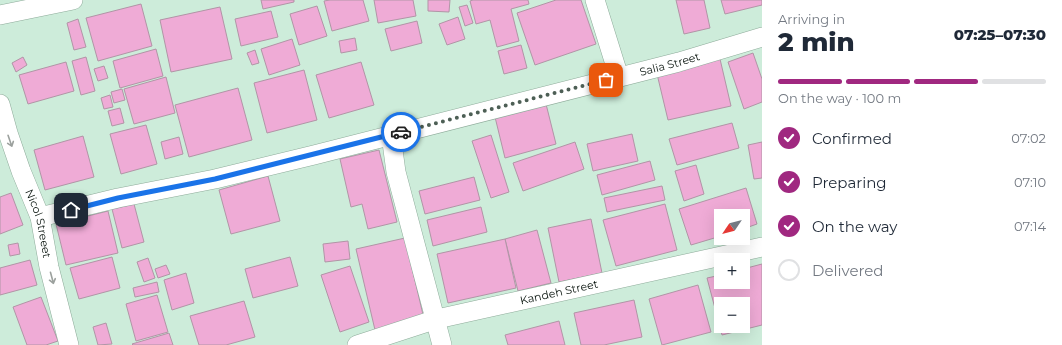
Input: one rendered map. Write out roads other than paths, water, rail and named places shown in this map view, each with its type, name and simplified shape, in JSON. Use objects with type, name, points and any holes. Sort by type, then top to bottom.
[{"type":"street","points":[[0,15],[73,0]]},
{"type":"street","points":[[596,0],[619,77]]},
{"type":"street","name":"Salia Street","points":[[40,217],[118,198],[215,179],[679,62],[762,37]]},
{"type":"street","name":"Nicol Streeet","points":[[0,104],[21,171],[40,217],[49,267],[69,345]]},
{"type":"street","points":[[391,135],[396,172],[437,320],[442,345]]},
{"type":"street","name":"Kandeh Street","points":[[357,345],[437,320],[762,247]]}]
